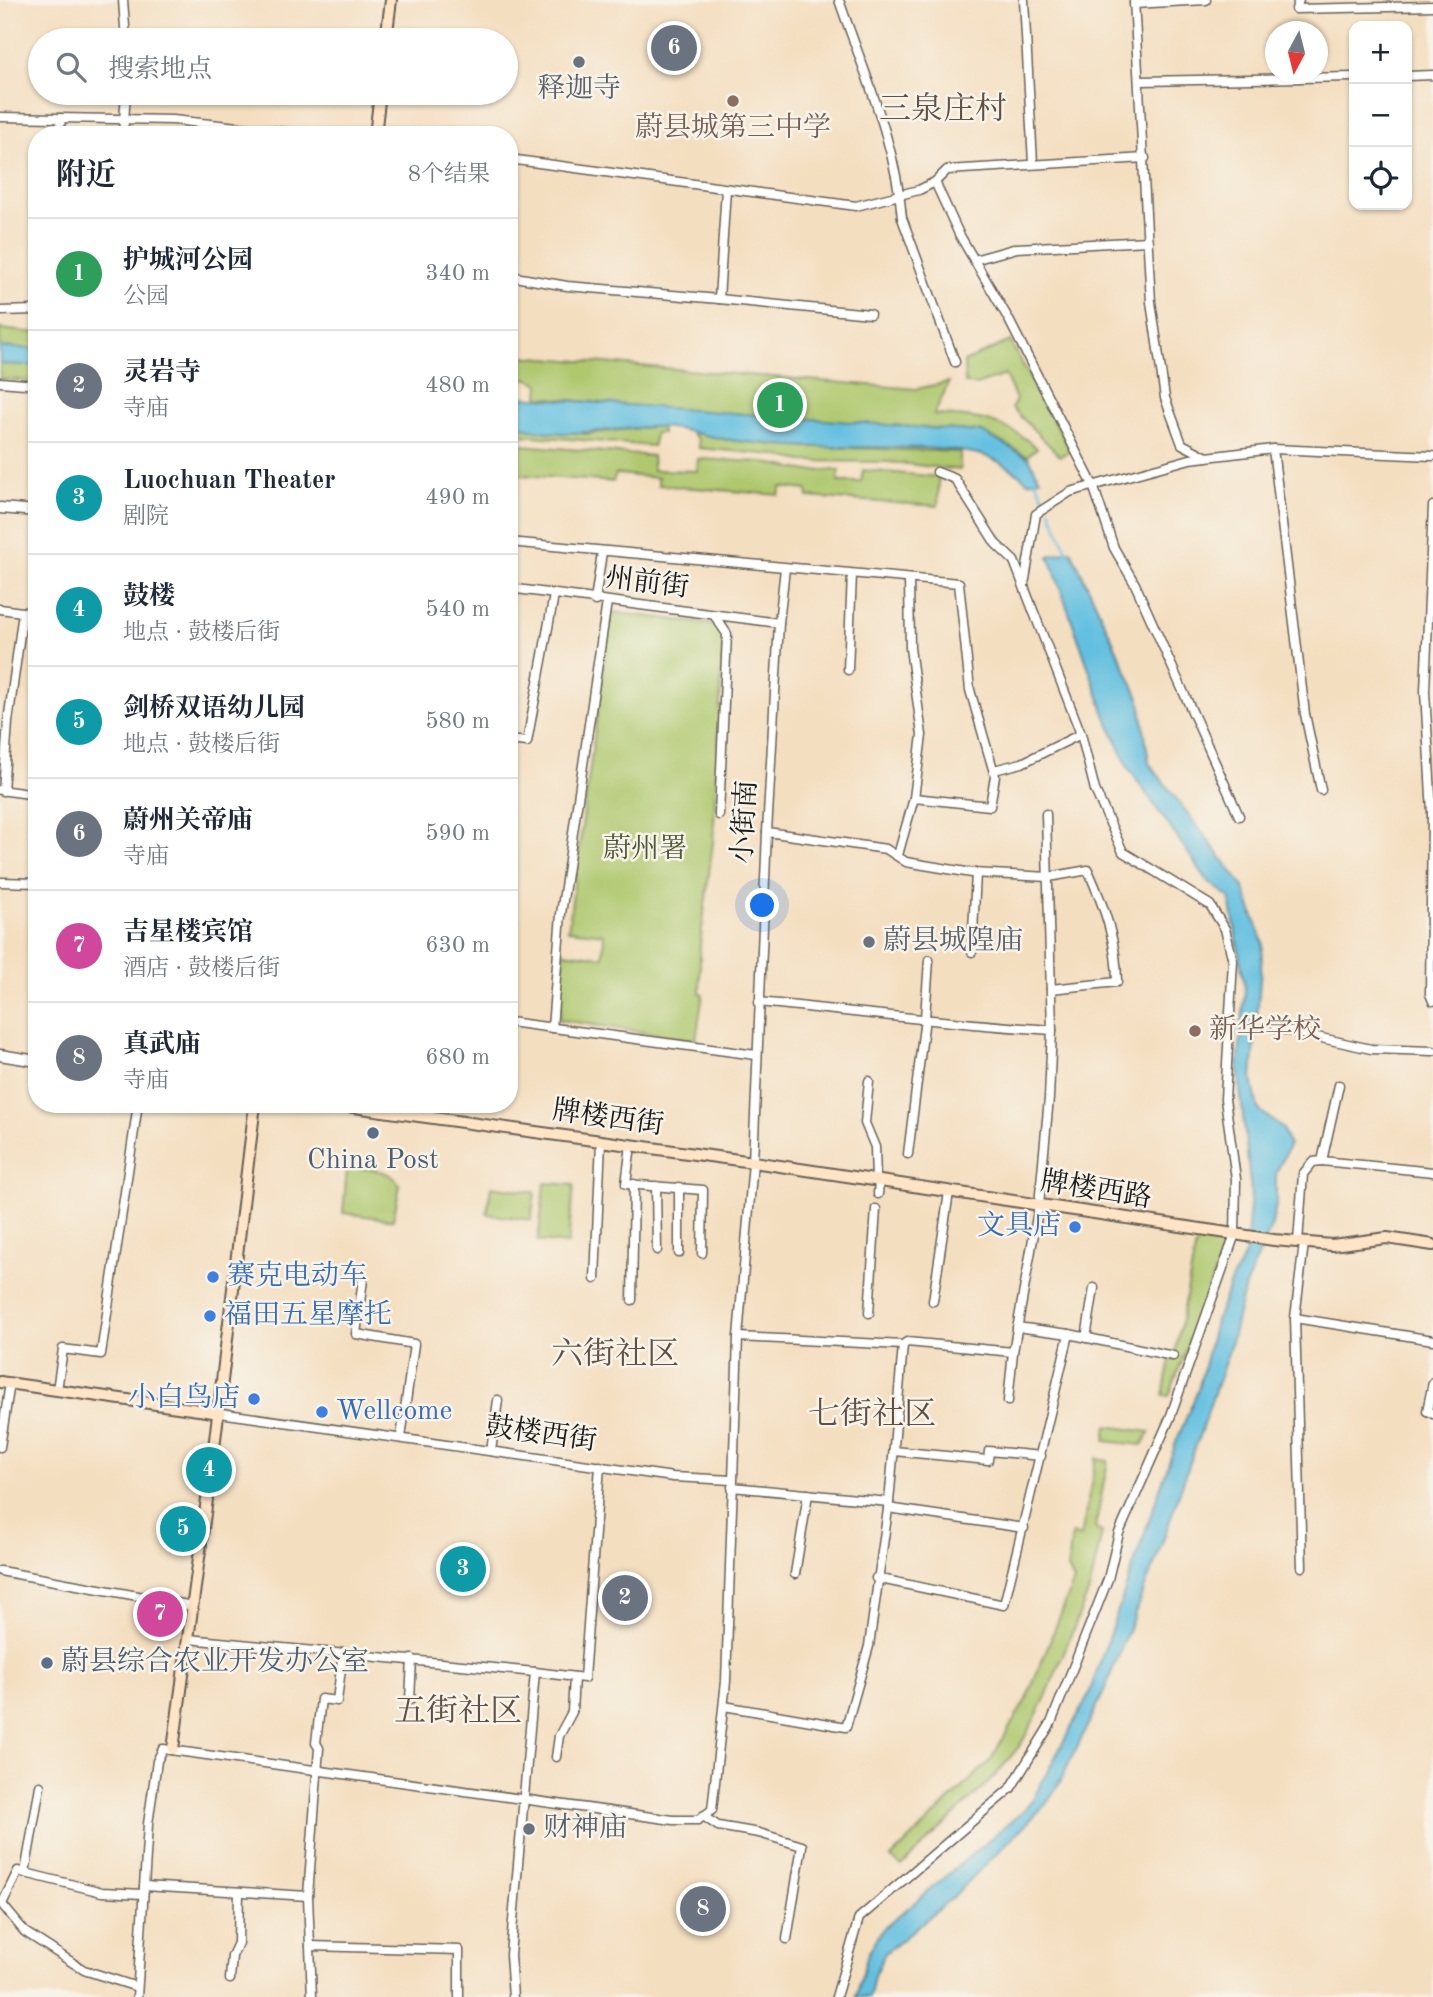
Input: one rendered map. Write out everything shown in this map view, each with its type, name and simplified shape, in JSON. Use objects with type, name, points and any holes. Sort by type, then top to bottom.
[{"type":"main road","points":[[388,28],[391,0]]},
{"type":"main road","points":[[376,126],[379,105]]},
{"type":"main road","points":[[214,1448],[255,1113]]},
{"type":"main road","name":"牌楼西街","points":[[398,1113],[753,1162]]},
{"type":"main road","name":"牌楼西路","points":[[753,1162],[1274,1240],[1332,1245],[1387,1238],[1433,1245]]},
{"type":"main road","points":[[5,1383],[219,1413]]},
{"type":"main road","points":[[173,1749],[207,1499]]},
{"type":"street","points":[[123,0],[125,28]]},
{"type":"street","points":[[839,0],[879,114],[900,195],[902,218],[955,362]]},
{"type":"street","points":[[1024,0],[1033,163]]},
{"type":"street","points":[[1206,0],[1134,2],[1145,158],[1151,302],[1165,398],[1182,444],[1207,457]]},
{"type":"street","points":[[1299,0],[1296,9],[1433,6]]},
{"type":"street","points":[[1412,76],[1433,75]]},
{"type":"street","points":[[1140,82],[1349,76]]},
{"type":"street","points":[[124,126],[126,105]]},
{"type":"street","points":[[0,117],[125,118],[229,126]]},
{"type":"street","points":[[60,126],[61,118]]},
{"type":"street","points":[[518,160],[856,206],[900,195],[935,182],[947,170],[1145,158]]},
{"type":"street","points":[[935,182],[1093,485],[1114,548],[1135,584],[1239,816]]},
{"type":"street","points":[[719,299],[726,188]]},
{"type":"street","points":[[974,260],[1017,248],[1148,241]]},
{"type":"street","points":[[518,278],[567,286],[870,314]]},
{"type":"street","points":[[0,311],[28,310]]},
{"type":"street","points":[[0,382],[28,384]]},
{"type":"street","points":[[1273,449],[1305,714],[1321,790]]},
{"type":"street","points":[[1024,585],[1036,514],[1070,492],[1207,457],[1273,449],[1433,456]]},
{"type":"street","points":[[836,1997],[859,1918],[1011,1788],[1051,1723],[1108,1579],[1119,1533],[1170,1418],[1237,1235],[1236,1179],[1225,1099],[1233,961],[1225,929],[1210,905],[1123,852],[1095,790],[1081,734],[1014,561],[988,534],[955,479],[937,471]]},
{"type":"street","points":[[1433,506],[1425,691],[1433,824],[1430,994],[1433,1001]]},
{"type":"street","points":[[0,509],[28,511]]},
{"type":"street","points":[[518,543],[959,583],[970,690],[994,769],[990,806],[914,798]]},
{"type":"street","points":[[595,601],[602,552]]},
{"type":"street","name":"小街南","points":[[704,1816],[712,1810],[724,1706],[738,1337],[753,1162],[767,832],[779,623],[785,568]]},
{"type":"street","points":[[848,670],[852,574]]},
{"type":"street","points":[[898,855],[914,798],[922,735],[910,648],[909,579]]},
{"type":"street","name":"州前街","points":[[518,589],[779,623]]},
{"type":"street","points":[[518,742],[527,743],[554,595]]},
{"type":"street","points":[[552,1028],[561,914],[607,602]]},
{"type":"street","points":[[0,608],[28,613]]},
{"type":"street","points":[[23,612],[1,791],[28,794]]},
{"type":"street","points":[[714,615],[727,634],[719,815]]},
{"type":"street","points":[[994,769],[1022,763],[1081,734]]},
{"type":"street","points":[[1008,1402],[1017,1327],[1040,1205],[1052,1030],[1046,896],[1049,877],[1046,814]]},
{"type":"street","points":[[767,832],[886,849],[906,862],[976,873],[1049,877],[1088,870],[1105,910],[1114,941],[1117,982],[1051,989]]},
{"type":"street","points":[[972,952],[976,873]]},
{"type":"street","points":[[0,882],[28,883]]},
{"type":"street","points":[[908,1154],[925,1018],[929,960]]},
{"type":"street","points":[[759,1002],[925,1018],[980,1027],[1052,1030]]},
{"type":"street","points":[[518,1023],[756,1055]]},
{"type":"street","points":[[1276,1028],[1371,1049],[1433,1052]]},
{"type":"street","points":[[0,1055],[28,1060]]},
{"type":"street","points":[[869,1081],[865,1123],[876,1147],[878,1194]]},
{"type":"street","points":[[1322,1161],[1339,1085]]},
{"type":"street","points":[[57,1390],[62,1349],[101,1354],[137,1113]]},
{"type":"street","points":[[428,1117],[429,1113]]},
{"type":"street","points":[[595,1279],[601,1141]]},
{"type":"street","points":[[631,1145],[626,1184],[703,1190],[702,1253]]},
{"type":"street","points":[[1302,1567],[1296,1318],[1303,1174],[1313,1162],[1322,1161],[1433,1172]]},
{"type":"street","points":[[632,1300],[634,1184]]},
{"type":"street","points":[[656,1186],[657,1250]]},
{"type":"street","points":[[679,1187],[679,1253]]},
{"type":"street","points":[[933,1301],[949,1192]]},
{"type":"street","points":[[869,1313],[876,1209]]},
{"type":"street","points":[[363,1279],[356,1334],[414,1344],[401,1438]]},
{"type":"street","points":[[1086,1338],[1094,1288]]},
{"type":"street","points":[[1296,1318],[1433,1340]]},
{"type":"street","points":[[1017,1327],[1069,1334],[1173,1356]]},
{"type":"street","points":[[876,1578],[1004,1605],[1069,1334]]},
{"type":"street","points":[[738,1337],[903,1345],[907,1342],[1013,1352]]},
{"type":"street","points":[[724,1706],[846,1727],[869,1646],[876,1578],[888,1505],[903,1345]]},
{"type":"street","points":[[1433,1382],[1427,1411],[1433,1414]]},
{"type":"street","points":[[0,1447],[5,1383]]},
{"type":"street","points":[[491,1451],[498,1400]]},
{"type":"street","name":"鼓楼西街","points":[[219,1413],[888,1505],[1024,1528]]},
{"type":"street","points":[[894,1451],[988,1460],[989,1451],[1041,1457]]},
{"type":"street","points":[[188,1639],[343,1652],[584,1678],[600,1466]]},
{"type":"street","points":[[795,1574],[808,1494]]},
{"type":"street","points":[[0,1571],[192,1606]]},
{"type":"street","points":[[312,1997],[308,1896],[319,1748],[316,1743],[321,1699],[337,1701],[343,1652]]},
{"type":"street","points":[[410,1700],[412,1659]]},
{"type":"street","points":[[513,1997],[510,1955],[535,1672]]},
{"type":"street","points":[[556,1757],[559,1736],[572,1712],[574,1677]]},
{"type":"street","points":[[137,1997],[148,1824],[157,1761],[163,1749],[673,1820],[698,1820],[704,1816],[718,1826],[759,1833],[802,1846],[787,1939]]},
{"type":"street","points":[[25,1873],[40,1786]]},
{"type":"street","points":[[137,1987],[84,1970],[25,1932],[1,1903],[19,1871],[102,1892],[143,1890],[308,1896]]},
{"type":"street","points":[[230,1979],[232,1956],[238,1943],[239,1892]]},
{"type":"street","points":[[310,1946],[459,1950],[459,1997]]},
{"type":"green space","points":[[0,329],[28,332],[28,381],[0,379]]},
{"type":"green space","points":[[1010,341],[1071,451],[1060,456],[1012,408],[1016,399],[1005,375],[976,385],[965,383],[964,362]]},
{"type":"green space","points":[[518,356],[916,389],[949,382],[934,415],[989,421],[1013,431],[1037,448],[1027,456],[982,432],[702,412],[539,397],[540,384],[527,378],[518,380]]},
{"type":"green space","points":[[518,423],[586,434],[661,427],[662,433],[655,433],[653,446],[518,435]]},
{"type":"green space","points":[[689,431],[722,439],[796,446],[960,452],[960,470],[889,462],[803,461],[775,455],[699,448],[698,439]]},
{"type":"green space","points":[[518,445],[652,456],[653,470],[697,471],[698,459],[761,462],[809,471],[839,470],[838,482],[861,482],[863,470],[939,477],[938,506],[808,497],[807,490],[781,487],[779,495],[658,485],[658,478],[616,474],[613,482],[518,475]]},
{"type":"green space","name":"蔚州署","points":[[611,612],[724,626],[713,842],[700,945],[700,993],[703,994],[696,1040],[560,1020],[564,952],[603,957],[604,934],[568,930]]},
{"type":"green space","points":[[347,1169],[385,1173],[396,1179],[400,1185],[393,1220],[343,1213]]},
{"type":"green space","points":[[545,1183],[574,1185],[568,1244],[538,1241]]},
{"type":"green space","points":[[491,1186],[535,1192],[531,1220],[487,1214]]},
{"type":"green space","points":[[1197,1239],[1226,1243],[1169,1396],[1163,1395],[1170,1360],[1174,1360]]},
{"type":"green space","points":[[1107,1426],[1150,1432],[1142,1445],[1105,1441]]},
{"type":"green space","points":[[1096,1458],[1108,1461],[1095,1529],[1102,1532],[1090,1588],[1045,1699],[1021,1744],[996,1775],[902,1866],[891,1858],[990,1761],[1027,1698],[1074,1581],[1068,1568],[1072,1534],[1081,1537]]},
{"type":"water","points":[[0,347],[28,349],[28,366],[0,364]]},
{"type":"water","points":[[518,397],[982,432],[1029,458],[1040,479],[1028,482],[992,459],[957,451],[792,446],[732,440],[660,427],[579,433],[544,432],[518,425]]},
{"type":"water","points":[[1071,550],[1140,700],[1149,763],[1243,886],[1263,943],[1252,1079],[1258,1109],[1283,1129],[1289,1146],[1276,1173],[1276,1205],[1271,1228],[1245,1286],[1229,1350],[1160,1549],[1103,1694],[1057,1788],[1046,1804],[949,1901],[885,1953],[874,1975],[870,1997],[856,1997],[868,1953],[882,1930],[1022,1812],[1034,1797],[1089,1694],[1176,1442],[1198,1390],[1214,1326],[1231,1281],[1246,1253],[1251,1192],[1238,1069],[1245,989],[1230,898],[1208,881],[1129,769],[1106,717],[1049,556]]},
{"type":"waterway","points":[[1034,477],[1047,503]]},
{"type":"waterway","points":[[1050,509],[1068,554]]},
{"type":"tunnel","points":[[207,1499],[214,1448]]},
{"type":"place","name":"蔚州关帝庙","points":[[674,48]]},
{"type":"place","name":"释迦寺","points":[[579,62]]},
{"type":"place","name":"蔚县城第三中学","points":[[733,101]]},
{"type":"place","name":"护城河公园","points":[[780,405]]},
{"type":"place","name":"蔚县城隍庙","points":[[869,942]]},
{"type":"place","name":"新华学校","points":[[1195,1031]]},
{"type":"place","name":"China Post","points":[[373,1133]]},
{"type":"place","name":"文具店","points":[[1075,1227]]},
{"type":"place","name":"赛克电动车","points":[[213,1277]]},
{"type":"place","name":"福田五星摩托","points":[[210,1316]]},
{"type":"place","name":"小白鸟店","points":[[254,1399]]},
{"type":"place","name":"Wellcome","points":[[322,1412]]},
{"type":"place","name":"鼓楼","points":[[209,1470]]},
{"type":"place","name":"剑桥双语幼儿园","points":[[183,1529]]},
{"type":"place","name":"Luochuan Theater","points":[[463,1569]]},
{"type":"place","name":"灵岩寺","points":[[625,1598]]},
{"type":"place","name":"吉星楼宾馆","points":[[160,1614]]},
{"type":"place","name":"蔚县综合农业开发办公室","points":[[47,1663]]},
{"type":"place","name":"财神庙","points":[[529,1829]]},
{"type":"place","name":"真武庙","points":[[703,1909]]},
{"type":"district","name":"三泉庄村","points":[[943,111]]},
{"type":"district","name":"六街社区","points":[[615,1356]]},
{"type":"district","name":"七街社区","points":[[872,1416]]},
{"type":"district","name":"五街社区","points":[[458,1713]]}]
